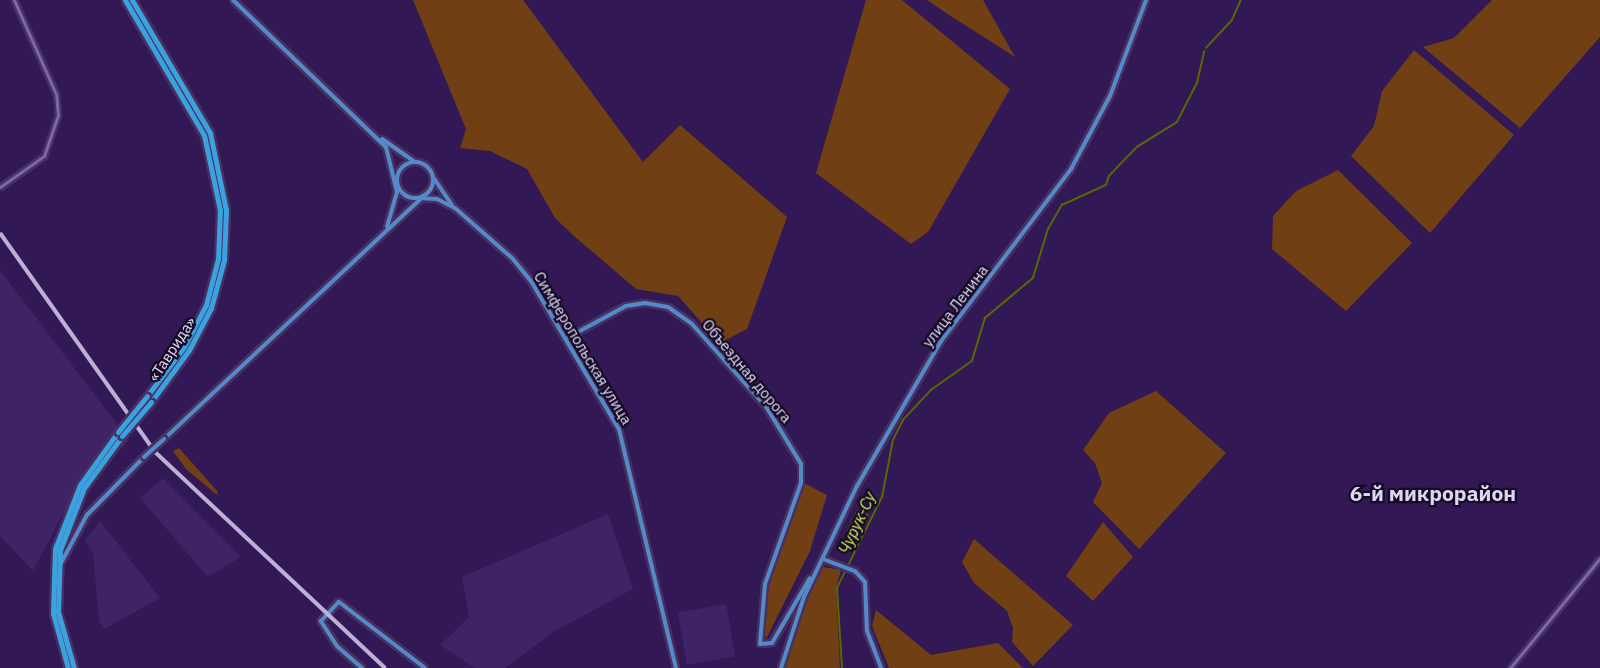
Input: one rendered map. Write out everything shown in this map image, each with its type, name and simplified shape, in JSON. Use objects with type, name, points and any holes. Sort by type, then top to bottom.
[{"type":"highway","name":"«Таврида»","points":[[125,0],[204,135],[220,210],[218,260],[206,306],[184,347],[149,399]]},
{"type":"highway","name":"«Таврида»","points":[[72,667],[53,613],[56,549],[76,492],[189,350],[211,308],[224,260],[226,210],[210,133],[132,0]]},
{"type":"highway","name":"«Таврида»","points":[[72,667],[58,612],[57,577],[73,508],[120,434]]},
{"type":"main road","points":[[57,577],[87,515],[144,457],[423,197],[433,176],[419,163],[377,135],[233,0]]},
{"type":"main road","name":"улица Ленина","points":[[781,668],[816,571],[857,486],[940,341],[1071,169],[1110,96],[1146,0]]},
{"type":"main road","points":[[377,135],[392,158],[397,181],[396,206],[385,231]]},
{"type":"main road","points":[[397,181],[405,166],[419,163]]},
{"type":"main road","name":"Симферопольская улица","points":[[433,176],[455,208],[513,259],[567,338],[619,429],[627,453],[675,668]]},
{"type":"main road","points":[[397,181],[406,195],[423,197]]},
{"type":"main road","name":"Симферопольская улица","points":[[423,197],[455,208]]},
{"type":"main road","name":"Объездная дорога","points":[[567,338],[626,306],[645,303],[668,307],[692,324],[767,408],[801,465],[801,483],[765,584],[757,634],[760,644],[772,643],[816,571]]},
{"type":"main road","points":[[823,559],[861,576],[867,586],[867,631],[881,668]]},
{"type":"main road","points":[[362,668],[337,645],[321,621],[339,602],[425,668]]},
{"type":"street","points":[[0,187],[44,156],[54,137],[56,94],[14,0]]},
{"type":"street","points":[[1510,668],[1600,558]]},
{"type":"shaded area","points":[[413,0],[523,0],[643,162],[680,125],[787,217],[747,329],[720,343],[678,296],[636,289],[574,236],[555,218],[527,169],[490,151],[460,148],[466,129]]},
{"type":"shaded area","points":[[866,0],[902,0],[1010,89],[928,232],[911,244],[816,173]]},
{"type":"shaded area","points":[[927,0],[983,0],[1015,57],[949,15]]},
{"type":"shaded area","points":[[1492,0],[1600,0],[1600,37],[1520,128],[1423,47],[1454,38]]},
{"type":"shaded area","points":[[1414,50],[1514,135],[1430,233],[1351,156],[1374,126],[1382,91]]},
{"type":"shaded area","points":[[1338,170],[1412,243],[1346,311],[1272,249],[1273,216],[1296,191]]},
{"type":"shaded area","points":[[0,270],[129,440],[62,516],[33,571],[0,536]]},
{"type":"shaded area","points":[[1156,391],[1226,453],[1139,549],[1093,502],[1102,483],[1095,463],[1083,450],[1109,413]]},
{"type":"shaded area","points":[[179,448],[218,492],[217,495],[186,469],[173,451]]},
{"type":"shaded area","points":[[163,478],[241,557],[208,577],[140,498]]},
{"type":"shaded area","points":[[804,483],[827,495],[810,551],[766,639],[762,615],[767,583]]},
{"type":"shaded area","points":[[857,509],[870,515],[859,538],[846,533]]},
{"type":"shaded area","points":[[608,514],[633,589],[555,631],[505,668],[475,668],[440,645],[469,617],[462,577]]},
{"type":"shaded area","points":[[100,521],[160,598],[104,629],[99,622],[93,553],[85,541]]},
{"type":"shaded area","points":[[1103,522],[1133,557],[1093,601],[1066,576]]},
{"type":"shaded area","points":[[974,539],[1073,625],[1033,666],[1012,642],[1013,628],[1007,611],[974,583],[962,562]]},
{"type":"shaded area","points":[[823,567],[841,570],[836,588],[840,668],[784,668],[808,592]]},
{"type":"shaded area","points":[[726,604],[735,656],[687,665],[678,613]]},
{"type":"shaded area","points":[[876,610],[931,655],[998,643],[1023,668],[889,668],[872,626]]},
{"type":"waterway","name":"Чурук-Су","points":[[1206,48],[1232,20],[1241,0]]},
{"type":"waterway","name":"Чурук-Су","points":[[842,668],[837,588],[882,497],[893,440],[903,420],[931,390],[972,361],[985,318],[1033,278],[1048,229],[1062,205],[1106,185],[1109,176],[1137,147],[1177,122],[1197,83],[1204,52]]},
{"type":"railway","points":[[0,233],[155,452],[385,668]]},
{"type":"district","name":"6-й микрорайон","points":[[1433,493]]}]
